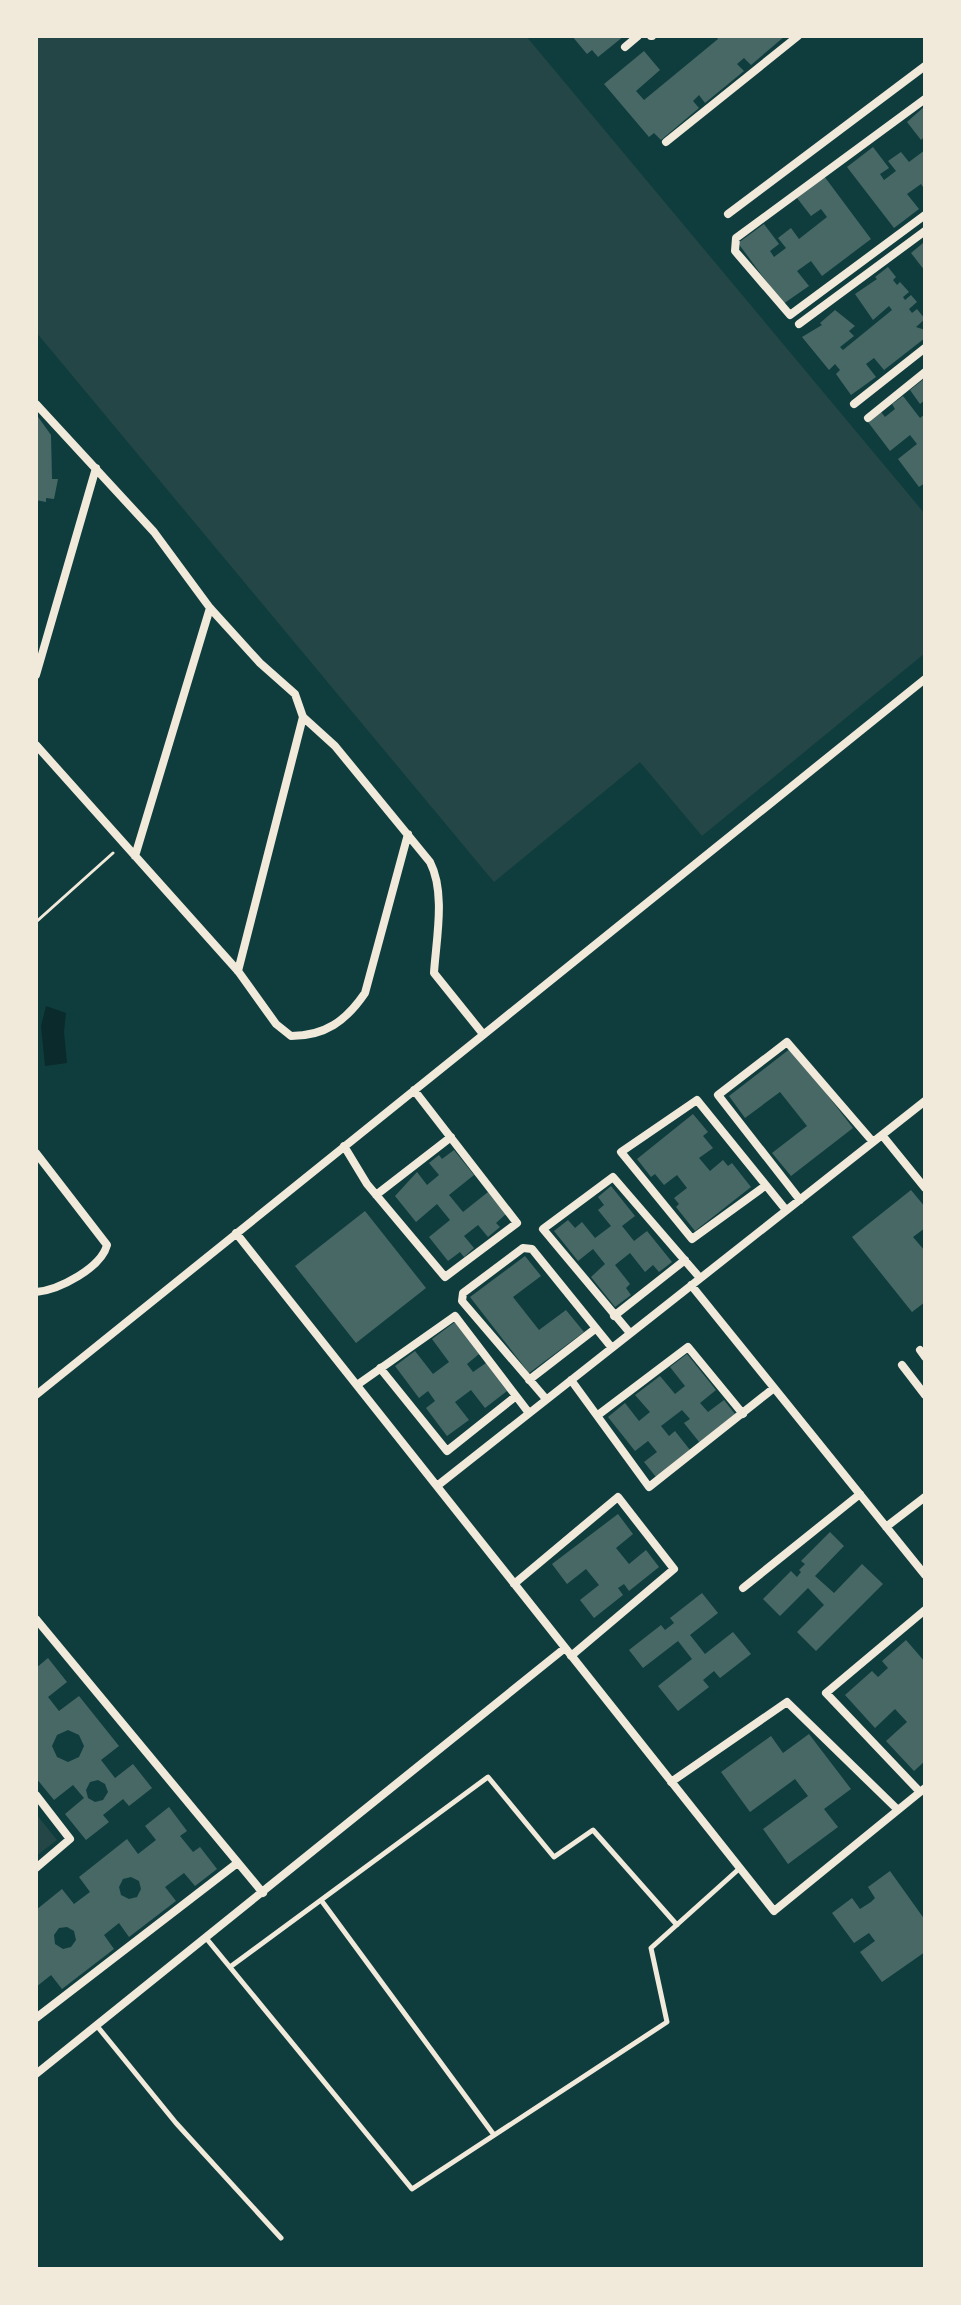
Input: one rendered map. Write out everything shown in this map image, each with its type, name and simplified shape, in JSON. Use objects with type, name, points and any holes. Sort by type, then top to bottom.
[{"type":"street","points":[[625,47],[638,36]]},
{"type":"street","points":[[666,142],[798,36]]},
{"type":"street","points":[[728,214],[925,66]]},
{"type":"street","points":[[925,99],[736,238],[735,251],[790,315],[925,215]]},
{"type":"street","points":[[799,324],[925,231]]},
{"type":"street","points":[[854,404],[925,348]]},
{"type":"street","points":[[868,418],[925,372]]},
{"type":"street","points":[[36,404],[154,532],[210,608],[260,663],[295,694],[303,717],[335,746],[436,873],[434,973],[483,1034]]},
{"type":"street","points":[[36,675],[96,468]]},
{"type":"street","points":[[135,856],[210,608]]},
{"type":"street","points":[[37,1392],[925,679]]},
{"type":"street","points":[[238,971],[303,717]]},
{"type":"street","points":[[36,745],[238,971],[276,1024],[291,1036],[315,1036],[351,1013],[365,993],[408,834]]},
{"type":"street","points":[[800,1200],[718,1095],[787,1042],[873,1142]]},
{"type":"street","points":[[344,1146],[376,1195],[445,1277],[517,1223],[414,1090]]},
{"type":"street","points":[[765,1186],[692,1239],[621,1152],[697,1100],[786,1210]]},
{"type":"street","points":[[437,1486],[925,1101]]},
{"type":"street","points":[[882,1135],[925,1188]]},
{"type":"street","points":[[376,1195],[451,1137]]},
{"type":"street","points":[[36,1153],[107,1245],[105,1254],[90,1267],[48,1291],[36,1292]]},
{"type":"street","points":[[630,1333],[543,1229],[613,1177],[700,1278]]},
{"type":"street","points":[[236,1233],[774,1911],[922,1790],[826,1693],[925,1610]]},
{"type":"street","points":[[546,1399],[462,1301],[463,1293],[523,1248],[532,1249],[612,1348]]},
{"type":"street","points":[[614,1316],[685,1260]]},
{"type":"street","points":[[691,1285],[925,1575]]},
{"type":"street","points":[[357,1385],[455,1316],[529,1413]]},
{"type":"street","points":[[529,1380],[595,1329]]},
{"type":"street","points":[[598,1415],[688,1347],[743,1414]]},
{"type":"street","points":[[902,1365],[925,1395]]},
{"type":"street","points":[[380,1368],[447,1451],[516,1396]]},
{"type":"street","points":[[571,1380],[649,1487],[774,1388]]},
{"type":"street","points":[[743,1588],[860,1494]]},
{"type":"street","points":[[514,1584],[618,1497],[674,1569],[571,1656]]},
{"type":"street","points":[[886,1527],[925,1497]]},
{"type":"street","points":[[36,1619],[263,1893]]},
{"type":"street","points":[[36,2074],[565,1648]]},
{"type":"street","points":[[671,1782],[787,1702],[898,1810]]},
{"type":"street","points":[[36,1795],[70,1839],[36,1868]]},
{"type":"street","points":[[36,2018],[236,1864]]},
{"type":"lane","points":[[230,1967],[488,1777],[554,1857],[593,1830],[677,1925]]},
{"type":"lane","points":[[206,1937],[412,2189],[667,2022],[651,1948],[740,1868]]},
{"type":"lane","points":[[321,1900],[494,2135]]},
{"type":"lane","points":[[97,2025],[176,2123],[281,2238]]},
{"type":"path","points":[[36,922],[124,843]]},
{"type":"path","points":[[36,1830],[36,1851]]},
{"type":"shaded area","points":[[36,36],[526,36],[925,514],[925,653],[702,836],[640,762],[494,882],[36,332]]},
{"type":"shaded area","points":[[46,1006],[66,1013],[67,1063],[45,1066],[41,1026]]},
{"type":"shaded area","points":[[36,1814],[57,1840],[36,1856]]},
{"type":"building","points":[[572,36],[624,36],[598,57],[592,50],[587,54]]},
{"type":"building","points":[[716,36],[785,36],[751,65],[744,58],[737,64],[744,71],[705,103],[699,95],[693,101],[699,108],[661,140],[654,133],[649,137],[604,84],[644,51],[660,70],[636,91],[644,100],[718,39]]},
{"type":"building","points":[[925,106],[925,136],[921,140],[907,122]]},
{"type":"building","points":[[873,147],[889,168],[880,174],[884,180],[896,171],[888,161],[901,152],[909,162],[925,150],[925,190],[921,184],[907,194],[919,209],[894,228],[847,167]]},
{"type":"building","points":[[824,176],[871,239],[822,276],[811,261],[797,271],[809,286],[783,304],[738,243],[764,224],[779,244],[770,251],[774,257],[786,248],[778,238],[791,228],[799,239],[827,217],[821,209],[811,216],[797,198]]},
{"type":"building","points":[[923,243],[925,245],[925,271],[911,253]]},
{"type":"building","points":[[888,267],[896,277],[893,280],[897,285],[900,282],[909,292],[903,297],[905,300],[911,295],[917,302],[909,309],[912,313],[917,309],[925,319],[916,327],[925,330],[925,338],[884,370],[874,358],[866,364],[876,377],[851,395],[836,374],[840,370],[835,364],[829,370],[802,337],[822,325],[820,323],[835,310],[855,326],[849,331],[854,336],[840,347],[843,350],[892,310],[889,306],[873,320],[855,294]]},
{"type":"building","points":[[925,378],[925,400],[920,404],[910,390]]},
{"type":"building","points":[[903,396],[920,418],[925,414],[925,483],[919,487],[898,459],[917,444],[910,435],[890,451],[868,422],[881,412],[885,417],[895,409],[892,404]]},
{"type":"building","points":[[36,414],[51,435],[52,479],[58,479],[54,499],[46,498],[46,502],[36,500]]},
{"type":"building","points":[[791,1048],[853,1128],[791,1176],[772,1153],[807,1126],[780,1092],[745,1118],[729,1096]]},
{"type":"building","points":[[693,1114],[708,1132],[703,1136],[713,1148],[699,1158],[710,1171],[723,1160],[728,1166],[732,1163],[751,1187],[695,1231],[676,1207],[679,1204],[674,1198],[687,1188],[677,1175],[664,1185],[655,1174],[651,1177],[637,1159]]},
{"type":"building","points":[[454,1150],[474,1175],[449,1195],[463,1212],[488,1192],[506,1214],[496,1223],[500,1227],[488,1237],[478,1225],[464,1236],[474,1248],[464,1257],[460,1252],[448,1261],[429,1237],[450,1220],[437,1204],[416,1222],[395,1196],[417,1172],[427,1185],[439,1175],[429,1163],[439,1155],[442,1159]]},
{"type":"building","points":[[611,1186],[635,1216],[622,1226],[634,1241],[647,1231],[672,1262],[659,1272],[653,1265],[645,1272],[630,1253],[615,1265],[630,1284],[626,1288],[631,1295],[615,1307],[591,1277],[605,1264],[593,1249],[578,1261],[554,1231],[568,1220],[575,1228],[582,1222],[595,1238],[611,1226],[598,1210],[604,1205],[598,1197]]},
{"type":"building","points":[[911,1190],[925,1207],[925,1228],[913,1237],[925,1251],[925,1302],[912,1312],[852,1237]]},
{"type":"building","points":[[365,1211],[426,1288],[356,1343],[295,1266]]},
{"type":"building","points":[[525,1256],[541,1276],[513,1297],[539,1330],[566,1310],[584,1332],[529,1373],[470,1297]]},
{"type":"building","points":[[455,1322],[479,1354],[467,1364],[473,1372],[486,1363],[507,1391],[485,1408],[471,1390],[455,1402],[469,1420],[447,1436],[426,1408],[435,1401],[428,1391],[419,1398],[395,1366],[415,1351],[433,1374],[449,1362],[432,1339]]},
{"type":"building","points":[[687,1354],[716,1390],[700,1403],[708,1412],[724,1400],[735,1414],[700,1443],[684,1423],[690,1419],[682,1410],[661,1426],[669,1436],[675,1431],[690,1450],[656,1477],[644,1462],[657,1452],[648,1441],[635,1451],[608,1417],[625,1403],[639,1421],[650,1412],[635,1395],[660,1376],[675,1394],[685,1386],[670,1367]]},
{"type":"building","points":[[618,1514],[633,1534],[616,1548],[629,1564],[646,1550],[659,1567],[629,1591],[624,1584],[618,1588],[623,1595],[594,1618],[580,1600],[599,1585],[586,1569],[567,1584],[552,1564]]},
{"type":"building","points":[[830,1532],[844,1546],[815,1576],[834,1593],[862,1564],[883,1584],[816,1651],[797,1632],[824,1605],[808,1588],[780,1616],[763,1599],[791,1571],[797,1577],[805,1564],[801,1561]]},
{"type":"building","points":[[702,1593],[718,1613],[690,1635],[705,1654],[733,1632],[751,1654],[720,1678],[714,1671],[703,1680],[709,1687],[678,1711],[658,1686],[692,1659],[678,1641],[643,1668],[629,1650],[661,1625],[665,1630],[674,1623],[670,1618]]},
{"type":"building","points":[[906,1640],[925,1662],[925,1761],[914,1771],[886,1741],[907,1722],[895,1709],[875,1728],[845,1695],[872,1671],[878,1677],[888,1668],[882,1661]]},
{"type":"building","points":[[48,1658],[67,1682],[48,1697],[59,1711],[79,1696],[119,1746],[101,1760],[115,1778],[133,1764],[152,1788],[129,1806],[123,1799],[103,1815],[109,1822],[86,1840],[65,1814],[84,1798],[73,1785],[54,1800],[36,1778],[36,1668]],"holes":[[[68,1730],[79,1735],[84,1746],[79,1757],[68,1762],[57,1757],[52,1746],[57,1735]],[[98,1780],[105,1784],[108,1792],[103,1800],[95,1802],[88,1798],[86,1790],[90,1782]]]},
{"type":"building","points":[[809,1734],[851,1789],[824,1809],[838,1827],[788,1864],[763,1829],[808,1796],[795,1779],[750,1812],[721,1772],[771,1736],[783,1753]]},
{"type":"building","points":[[169,1807],[187,1831],[180,1836],[193,1852],[200,1847],[217,1869],[195,1886],[184,1873],[165,1887],[176,1901],[129,1937],[119,1923],[104,1935],[114,1949],[62,1989],[51,1975],[36,1987],[36,1910],[62,1889],[74,1904],[90,1892],[79,1877],[127,1839],[138,1854],[156,1840],[145,1826]],"holes":[[[131,1877],[139,1881],[141,1889],[137,1897],[129,1899],[121,1895],[119,1887],[123,1879]],[[67,1927],[74,1931],[76,1940],[71,1947],[63,1949],[55,1944],[54,1935],[59,1928]]]},
{"type":"building","points":[[890,1871],[925,1920],[925,1952],[882,1982],[860,1952],[875,1941],[869,1933],[854,1943],[832,1913],[852,1898],[860,1909],[871,1902],[875,1898],[868,1887]]}]
